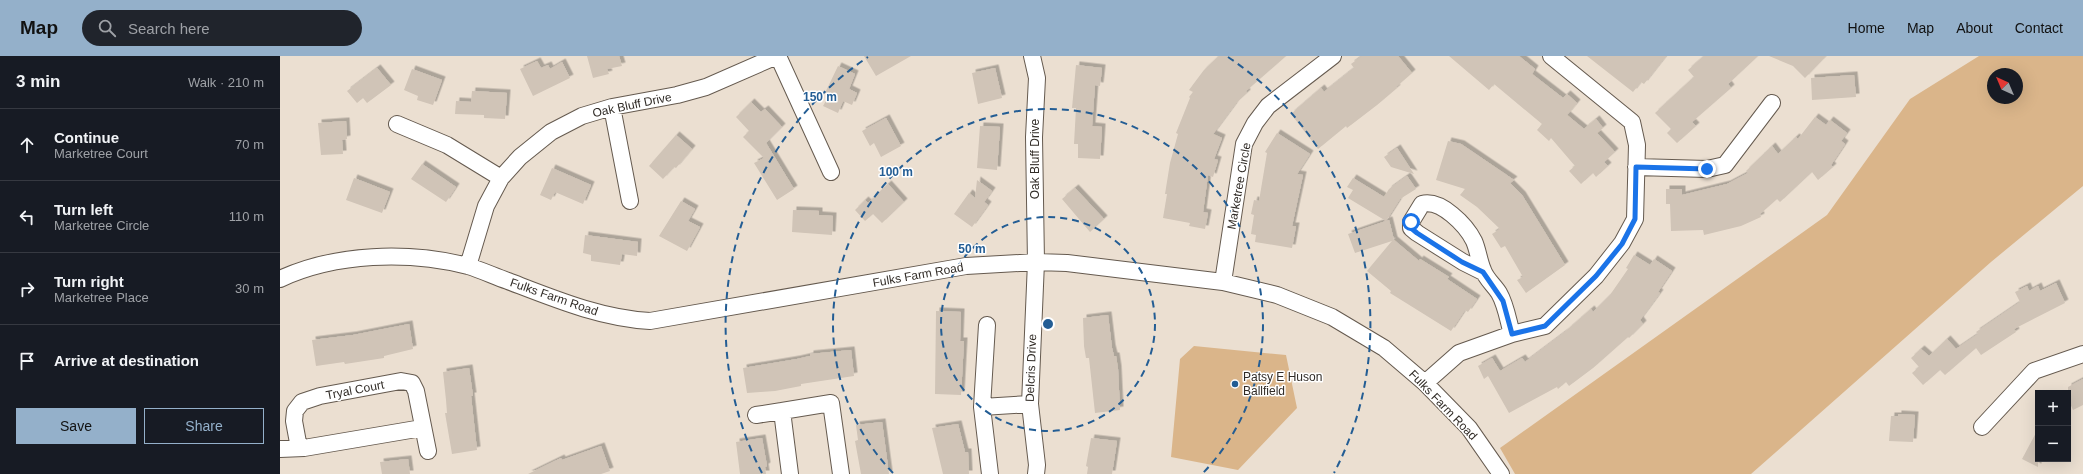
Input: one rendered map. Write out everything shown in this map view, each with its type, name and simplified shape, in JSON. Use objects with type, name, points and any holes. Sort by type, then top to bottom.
[{"type":"street","name":"Oak Bluff Drive","points":[[468,266],[486,206],[501,178],[520,157],[551,132],[582,116],[612,107],[678,96],[706,87],[778,56]]},
{"type":"street","points":[[778,56],[831,172]]},
{"type":"street","name":"Oak Bluff Drive","points":[[1032,56],[1036,78],[1034,137],[1036,262]]},
{"type":"street","name":"Marketree Circle","points":[[1223,282],[1244,144],[1255,123],[1268,106],[1332,56]]},
{"type":"street","points":[[1425,383],[1459,352],[1512,334],[1545,326],[1596,276],[1622,244],[1635,219],[1637,145],[1632,122],[1551,56]]},
{"type":"street","points":[[1636,167],[1707,169],[1725,165],[1772,103]]},
{"type":"street","points":[[612,107],[630,201]]},
{"type":"street","points":[[397,124],[447,145],[501,178]]},
{"type":"street","points":[[1483,272],[1462,262],[1411,228],[1411,222],[1422,204],[1428,202],[1435,204],[1461,223],[1474,242],[1483,272],[1503,301],[1512,334]]},
{"type":"street","name":"Fulks Farm Road","points":[[280,279],[296,272],[328,264],[378,257],[421,259],[468,266],[587,311],[625,319],[650,321],[966,266],[1036,262],[1067,263],[1223,282],[1277,295],[1332,317],[1384,348],[1425,383],[1469,428],[1501,474]]},
{"type":"street","name":"Delcris Drive","points":[[1036,262],[1030,404],[1037,465],[1036,474]]},
{"type":"street","points":[[987,325],[982,407],[990,474]]},
{"type":"street","points":[[1982,427],[2034,371],[2083,354]]},
{"type":"street","name":"Tryal Court","points":[[299,448],[294,421],[295,411],[302,402],[320,396],[401,381],[412,383],[416,391],[422,428],[428,451]]},
{"type":"street","points":[[756,415],[831,404],[841,474]]},
{"type":"street","points":[[982,407],[1030,404]]},
{"type":"street","points":[[782,411],[790,474]]},
{"type":"street","points":[[280,450],[422,428]]},
{"type":"shaded area","points":[[1979,56],[2083,56],[2083,186],[1991,262],[1751,474],[1515,474],[1500,448],[1827,215],[1910,99]]},
{"type":"shaded area","name":"Patsy E Huson Ballfield","points":[[1194,346],[1286,355],[1297,408],[1238,470],[1171,457],[1180,359]]},
{"type":"building","points":[[587,56],[619,56],[622,66],[607,69],[609,74],[593,78]]},
{"type":"building","points":[[864,56],[911,56],[876,76]]},
{"type":"building","points":[[1219,56],[1286,56],[1246,91],[1247,93],[1236,103],[1213,134],[1222,138],[1214,159],[1218,160],[1213,177],[1208,175],[1203,212],[1208,213],[1205,229],[1189,226],[1190,223],[1163,218],[1170,163],[1178,134],[1176,133],[1190,98],[1189,97],[1193,92],[1189,90],[1204,70]]},
{"type":"building","points":[[1362,56],[1398,56],[1412,73],[1377,105],[1347,128],[1346,126],[1318,149],[1291,114],[1321,88],[1324,92],[1354,68],[1351,64]]},
{"type":"building","points":[[1449,56],[1519,56],[1535,69],[1532,74],[1563,98],[1567,94],[1577,103],[1567,115],[1584,129],[1596,119],[1603,128],[1597,133],[1615,152],[1604,162],[1608,166],[1596,177],[1593,173],[1581,184],[1569,171],[1575,166],[1551,138],[1549,141],[1537,130],[1542,124],[1494,84],[1489,90]]},
{"type":"building","points":[[1587,56],[1666,56],[1644,84],[1641,82],[1633,92]]},
{"type":"building","points":[[1704,56],[1758,56],[1728,84],[1731,88],[1692,122],[1696,126],[1677,143],[1667,133],[1671,129],[1655,113],[1694,77],[1688,70]]},
{"type":"building","points":[[1769,56],[1826,56],[1805,78],[1793,66]]},
{"type":"building","points":[[537,61],[541,68],[548,65],[550,69],[562,62],[570,78],[533,96],[520,69]]},
{"type":"building","points":[[1076,65],[1102,68],[1100,86],[1095,85],[1092,126],[1102,127],[1100,159],[1078,158],[1078,144],[1074,144],[1076,108],[1072,108]]},
{"type":"building","points":[[838,66],[855,74],[849,89],[857,93],[852,105],[843,101],[838,113],[823,106],[829,95],[825,93]]},
{"type":"building","points":[[377,68],[391,85],[367,103],[363,98],[357,103],[347,91]]},
{"type":"building","points":[[995,68],[1002,98],[978,104],[972,73]]},
{"type":"building","points":[[412,69],[442,80],[433,105],[417,100],[418,96],[404,90]]},
{"type":"building","points":[[1854,75],[1856,97],[1812,100],[1811,78]]},
{"type":"building","points":[[472,91],[507,93],[505,119],[484,118],[484,115],[455,114],[456,101],[471,102]]},
{"type":"building","points":[[751,102],[761,112],[765,109],[782,127],[766,143],[794,189],[777,200],[754,163],[764,158],[743,137],[749,131],[736,117]]},
{"type":"building","points":[[1815,117],[1826,125],[1830,120],[1847,133],[1841,141],[1845,144],[1831,165],[1833,167],[1818,180],[1812,172],[1780,202],[1777,199],[1760,214],[1761,217],[1741,226],[1704,235],[1703,230],[1671,231],[1670,204],[1666,204],[1666,189],[1682,189],[1682,195],[1727,184],[1748,173],[1746,171],[1772,146],[1778,154],[1796,137],[1798,139]]},
{"type":"building","points":[[886,118],[901,146],[881,157],[874,143],[870,146],[862,131]]},
{"type":"building","points":[[346,121],[347,139],[342,140],[343,154],[321,155],[318,123]]},
{"type":"building","points":[[980,126],[1000,127],[997,170],[977,168]]},
{"type":"building","points":[[1277,133],[1310,154],[1297,174],[1303,175],[1292,226],[1296,226],[1292,248],[1255,242],[1256,235],[1251,234],[1254,215],[1251,214],[1254,200],[1259,201],[1267,153],[1265,152]]},
{"type":"building","points":[[676,135],[692,149],[676,168],[674,167],[663,179],[649,166]]},
{"type":"building","points":[[1448,141],[1461,144],[1514,180],[1510,183],[1522,195],[1565,265],[1526,293],[1517,280],[1523,277],[1505,246],[1501,248],[1492,234],[1500,229],[1477,207],[1460,195],[1465,189],[1436,180]]},
{"type":"building","points":[[1397,148],[1414,174],[1391,167],[1384,157]]},
{"type":"building","points":[[422,164],[456,187],[446,202],[411,179]]},
{"type":"building","points":[[552,168],[591,185],[583,204],[555,192],[551,200],[540,195]]},
{"type":"building","points":[[1407,176],[1416,189],[1400,199],[1386,221],[1348,198],[1353,190],[1347,187],[1353,178],[1384,197],[1389,189]]},
{"type":"building","points":[[354,178],[390,192],[382,213],[346,200]]},
{"type":"building","points":[[977,180],[992,191],[984,202],[988,205],[972,227],[954,214],[969,193],[975,198]]},
{"type":"building","points":[[888,184],[904,202],[882,223],[873,214],[865,221],[855,210],[865,200],[868,203]]},
{"type":"building","points":[[1075,188],[1104,219],[1090,232],[1062,199]]},
{"type":"building","points":[[681,201],[695,209],[688,221],[700,227],[687,251],[659,236]]},
{"type":"building","points":[[793,210],[819,211],[819,215],[833,216],[832,235],[792,232]]},
{"type":"building","points":[[1389,220],[1394,240],[1419,261],[1420,259],[1449,277],[1447,279],[1477,299],[1468,312],[1465,310],[1451,331],[1390,293],[1391,291],[1367,271],[1392,241],[1355,253],[1348,234]]},
{"type":"building","points":[[585,235],[638,242],[637,256],[622,254],[620,265],[591,261],[591,255],[583,253]]},
{"type":"building","points":[[1634,255],[1650,265],[1654,259],[1672,271],[1658,292],[1660,293],[1640,320],[1643,324],[1629,338],[1628,337],[1593,368],[1569,386],[1566,382],[1558,389],[1557,387],[1509,413],[1488,376],[1484,379],[1478,366],[1492,358],[1500,371],[1522,358],[1525,362],[1565,332],[1591,309],[1593,312],[1610,295],[1628,269],[1626,268]]},
{"type":"building","points":[[2056,283],[2065,303],[2014,329],[2016,332],[1981,355],[1976,348],[1945,375],[1940,370],[1923,385],[1912,373],[1919,367],[1911,358],[1921,349],[1929,356],[1947,339],[1956,349],[1978,334],[1976,332],[2020,302],[2015,292],[2027,286],[2029,291],[2038,286],[2040,291]]},
{"type":"building","points":[[936,311],[961,312],[960,341],[964,341],[961,395],[935,394]]},
{"type":"building","points":[[1108,315],[1112,348],[1114,356],[1116,356],[1118,369],[1120,410],[1095,413],[1089,358],[1086,358],[1084,346],[1083,318]]},
{"type":"building","points":[[409,324],[413,349],[384,356],[384,358],[345,364],[344,362],[316,366],[312,340],[353,335]]},
{"type":"building","points":[[851,350],[854,376],[801,384],[801,386],[775,391],[747,393],[743,368],[797,359],[810,356],[810,354]]},
{"type":"building","points":[[469,368],[473,396],[471,396],[477,450],[452,454],[445,413],[447,413],[443,372]]},
{"type":"building","points":[[2083,379],[2083,405],[2073,410],[2071,406],[2071,390],[2068,390],[2068,387]]},
{"type":"building","points":[[1898,414],[1915,415],[1913,442],[1889,441],[1891,416],[1898,416]]},
{"type":"building","points":[[882,422],[889,474],[861,474],[855,441],[858,440],[856,425]]},
{"type":"building","points":[[958,424],[965,452],[968,452],[969,474],[943,474],[932,428]]},
{"type":"building","points":[[2035,435],[2035,462],[2038,462],[2038,467],[2022,459]]},
{"type":"building","points":[[762,438],[767,466],[765,467],[766,474],[740,474],[736,442]]},
{"type":"building","points":[[1091,438],[1117,441],[1112,474],[1087,474],[1088,467],[1086,466]]},
{"type":"building","points":[[601,446],[610,471],[601,474],[528,474],[561,458],[562,460]]},
{"type":"building","points":[[408,459],[410,474],[382,474],[380,462]]},
{"type":"place","name":"Patsy E Huson Ballfield","points":[[1235,384]]},
{"type":"route","points":[[1411,222],[1411,228],[1417,233],[1462,262],[1483,272],[1503,301],[1512,334],[1545,326],[1596,276],[1622,244],[1635,219],[1636,167],[1707,169]]}]
